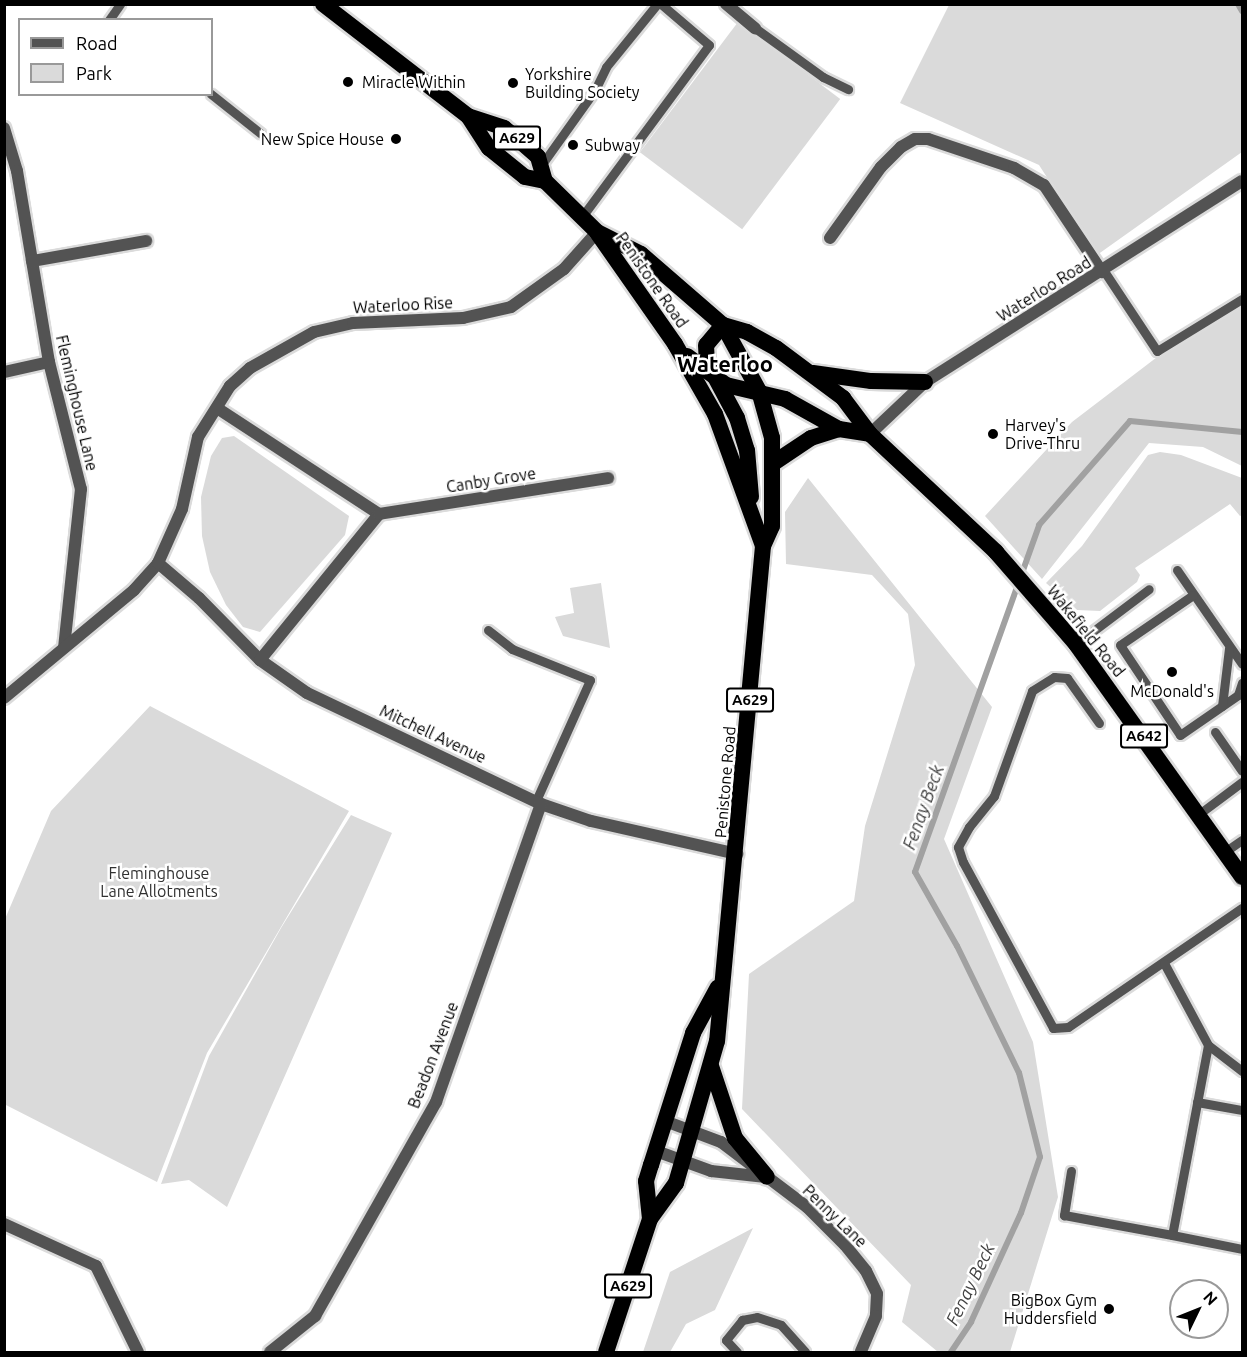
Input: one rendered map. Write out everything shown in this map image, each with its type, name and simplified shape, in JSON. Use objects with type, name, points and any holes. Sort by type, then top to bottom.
[{"type":"highway","name":"A629","points":[[323,4],[468,116],[489,148],[525,177],[540,175]]},
{"type":"highway","name":"A629","points":[[468,116],[504,128],[538,157],[540,175],[597,232]]},
{"type":"highway","name":"Penistone Road","points":[[597,232],[641,254],[704,306],[723,325],[759,391],[775,462],[772,526],[763,546],[737,854],[720,984],[717,1041],[693,1130],[672,1191],[650,1219],[606,1353]]},
{"type":"highway","name":"Penistone Road","points":[[597,232],[675,344],[715,414],[763,546]]},
{"type":"highway","name":"A629","points":[[723,325],[705,351],[732,406],[747,450],[752,516]]},
{"type":"highway","name":"Wakefield Road","points":[[723,325],[747,332],[809,373],[856,410],[870,434],[996,552],[1076,644],[1226,851],[1242,877]]},
{"type":"highway","points":[[675,344],[717,379],[759,391],[816,413],[838,429],[870,434]]},
{"type":"highway","points":[[809,373],[871,381],[925,382]]},
{"type":"highway","points":[[775,462],[811,438],[838,429]]},
{"type":"highway","name":"Penistone Road","points":[[650,1219],[646,1181],[693,1034],[720,984]]},
{"type":"highway","points":[[711,1065],[723,1112],[735,1138],[767,1177]]},
{"type":"street","points":[[726,4],[755,28]]},
{"type":"street","name":"Fleminghouse Lane","points":[[4,128],[17,171],[49,362],[81,489],[64,647]]},
{"type":"street","points":[[830,238],[880,167],[901,147],[915,139],[928,139],[1014,168],[1044,185],[1103,271]]},
{"type":"street","name":"Waterloo Road","points":[[870,434],[925,382],[1242,181]]},
{"type":"street","name":"Waterloo Rise","points":[[64,647],[134,590],[158,563],[182,509],[198,437],[217,408],[250,368],[314,332],[353,323],[463,318],[511,307],[564,269],[597,232]]},
{"type":"street","points":[[32,261],[146,241]]},
{"type":"street","points":[[4,372],[49,362]]},
{"type":"street","points":[[217,408],[379,514],[260,660]]},
{"type":"street","name":"Canby Grove","points":[[379,514],[608,477]]},
{"type":"street","name":"Mitchell Avenue","points":[[158,563],[199,598],[260,660],[307,693],[538,803],[591,821],[737,854]]},
{"type":"street","points":[[4,698],[64,647]]},
{"type":"street","name":"Beadon Avenue","points":[[270,1353],[315,1316],[436,1102],[538,803]]},
{"type":"street","name":"Penny Lane","points":[[665,1121],[721,1142],[807,1207],[866,1271],[877,1294],[876,1316],[861,1353]]},
{"type":"street","points":[[656,1151],[722,1174],[767,1177]]},
{"type":"street","points":[[4,1224],[96,1266],[138,1353]]},
{"type":"lane","points":[[110,18],[120,4]]},
{"type":"lane","points":[[540,175],[595,90],[606,67],[659,4],[710,45],[581,218]]},
{"type":"lane","points":[[755,28],[824,77],[848,89]]},
{"type":"lane","points":[[213,96],[260,133]]},
{"type":"lane","points":[[1103,271],[1157,351],[1242,299]]},
{"type":"lane","points":[[1177,570],[1242,664]]},
{"type":"lane","points":[[1076,644],[1149,589]]},
{"type":"lane","points":[[1193,595],[1120,645],[1180,735],[1238,695],[1242,683]]},
{"type":"lane","points":[[488,630],[512,649],[590,680],[538,803]]},
{"type":"lane","points":[[1222,706],[1229,648]]},
{"type":"lane","points":[[1099,723],[1067,678],[1054,677],[1032,691],[994,796],[969,827],[958,847],[963,862],[1053,1028],[1068,1027],[1242,908]]},
{"type":"lane","points":[[1215,732],[1242,771]]},
{"type":"lane","points":[[1199,814],[1242,782]]},
{"type":"lane","points":[[1226,851],[1242,840]]},
{"type":"lane","points":[[1164,963],[1208,1045],[1242,1071]]},
{"type":"lane","points":[[1172,1235],[1208,1045]]},
{"type":"lane","points":[[1197,1102],[1242,1110]]},
{"type":"lane","points":[[1071,1172],[1064,1215],[1242,1249]]},
{"type":"lane","points":[[737,1353],[726,1340],[742,1320],[757,1317],[781,1325],[805,1353]]},
{"type":"green space","points":[[949,5],[1242,5],[1242,152],[1097,255],[1039,165],[900,103]]},
{"type":"green space","points":[[738,22],[840,99],[742,229],[640,152]]},
{"type":"green space","points":[[1242,300],[1242,466],[1203,447],[1149,443],[1042,579],[985,516],[1072,422],[1165,351]]},
{"type":"green space","points":[[234,436],[349,516],[345,535],[260,632],[243,627],[226,605],[210,572],[202,536],[201,497],[211,456],[222,438]]},
{"type":"green space","points":[[1160,452],[1181,455],[1242,478],[1242,515],[1240,516],[1230,504],[1135,568],[1140,575],[1137,582],[1100,611],[1077,610],[1046,583],[1082,546],[1148,455]]},
{"type":"green space","points":[[808,478],[992,707],[944,839],[1033,1042],[1058,1197],[1010,1352],[938,1352],[902,1322],[911,1285],[742,1109],[749,974],[854,901],[865,826],[915,665],[908,614],[872,575],[786,564],[785,512]]},
{"type":"green space","points":[[601,583],[610,648],[563,636],[555,617],[574,613],[570,588]]},
{"type":"green space","name":"Fleminghouse Lane Allotments","points":[[150,706],[349,811],[207,1053],[157,1182],[4,1104],[5,919],[51,811]]},
{"type":"green space","points":[[351,815],[392,833],[227,1207],[189,1180],[161,1184],[209,1056],[281,928]]},
{"type":"green space","points":[[753,1228],[715,1310],[686,1324],[670,1352],[643,1352],[670,1272]]},
{"type":"waterway","points":[[1238,4],[1242,11]]},
{"type":"waterway","name":"Fenay Beck","points":[[951,1352],[971,1322],[1021,1213],[1040,1157],[1019,1073],[957,946],[915,872],[1039,525],[1130,421],[1242,432]]},
{"type":"place","name":"Miracle Within","points":[[348,82]]},
{"type":"place","name":"Yorkshire Building Society","points":[[513,83]]},
{"type":"place","name":"New Spice House","points":[[396,139]]},
{"type":"place","name":"Subway","points":[[573,145]]},
{"type":"place","name":"Harvey's Drive-Thru","points":[[993,434]]},
{"type":"place","name":"McDonald's","points":[[1172,672]]},
{"type":"place","name":"BigBox Gym Huddersfield","points":[[1109,1309]]},
{"type":"district","name":"Waterloo","points":[[725,364]]}]
